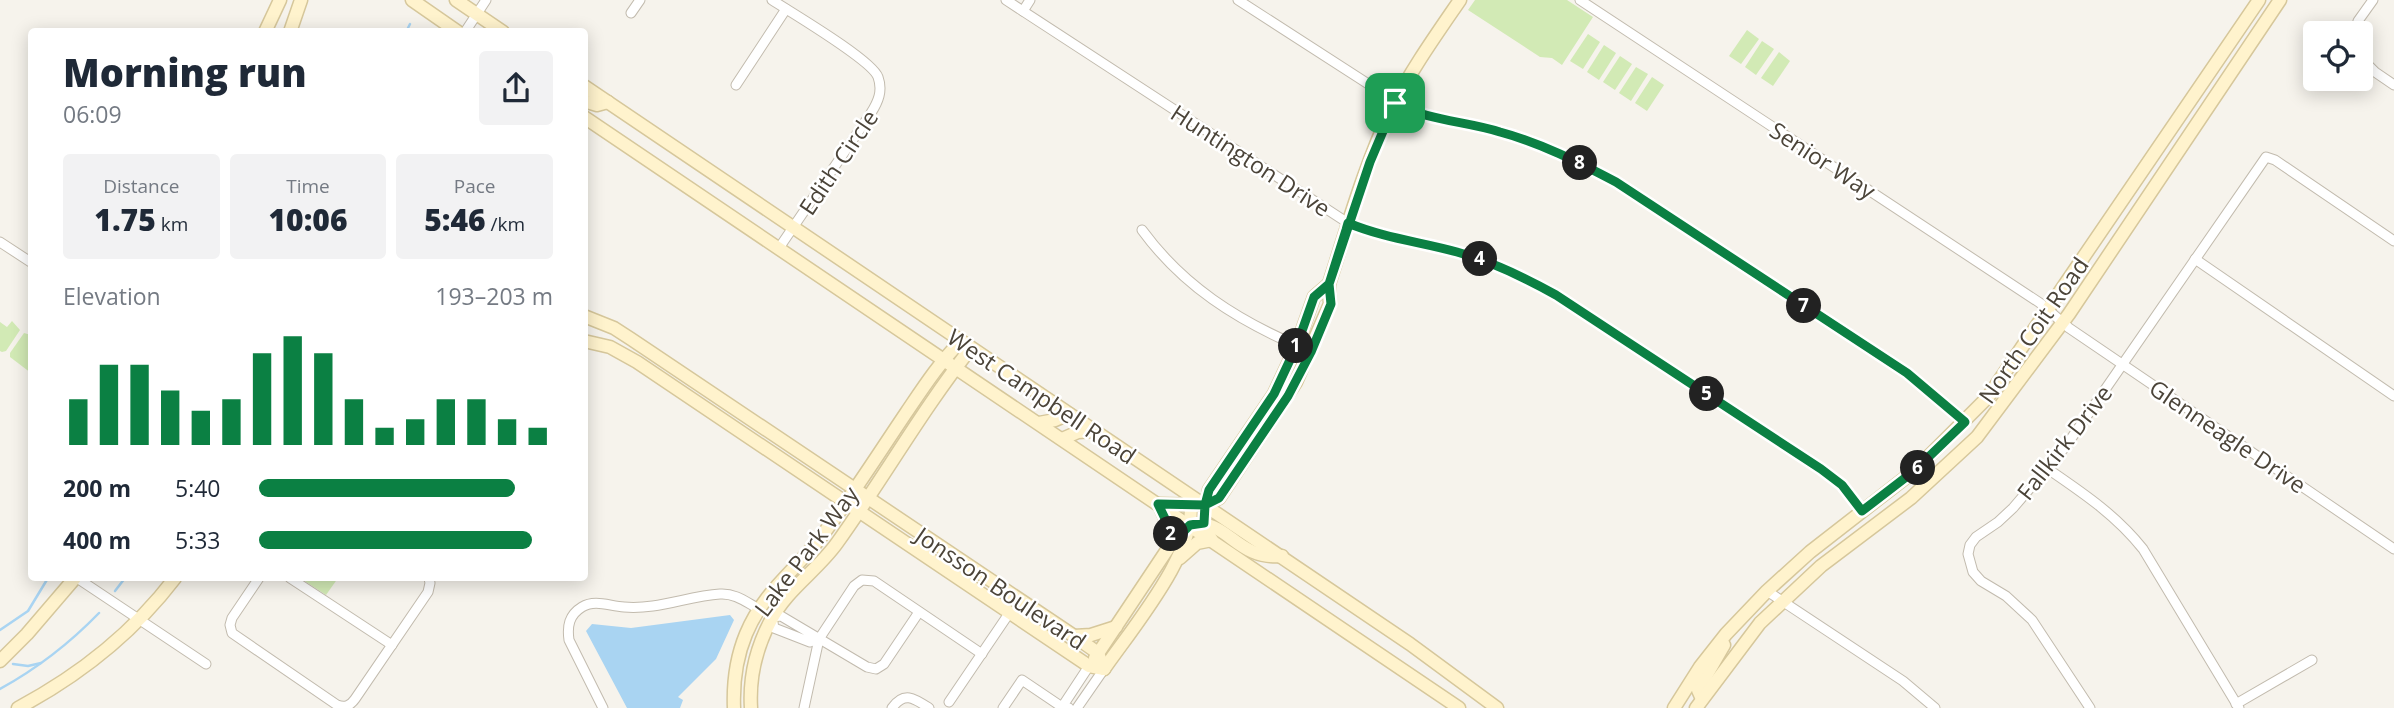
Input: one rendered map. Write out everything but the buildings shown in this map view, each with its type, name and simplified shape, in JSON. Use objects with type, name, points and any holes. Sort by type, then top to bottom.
[{"type":"main road","points":[[267,28],[280,0]]},
{"type":"main road","points":[[291,28],[301,0]]},
{"type":"main road","points":[[412,0],[452,28]]},
{"type":"main road","points":[[456,0],[497,28]]},
{"type":"main road","points":[[1205,505],[1219,498],[1296,382],[1331,304],[1329,284],[1380,135],[1415,66],[1460,0]]},
{"type":"main road","name":"North Coit Road","points":[[1674,708],[1700,667],[1766,591],[1914,471],[1988,397],[2259,0]]},
{"type":"main road","name":"North Coit Road","points":[[1699,704],[1760,623],[1821,566],[1920,491],[1977,437],[2063,323],[2280,0]]},
{"type":"main road","name":"West Campbell Road","points":[[588,89],[1095,431],[1189,499]]},
{"type":"main road","points":[[588,102],[597,105],[608,102]]},
{"type":"main road","name":"West Campbell Road","points":[[588,120],[1459,708]]},
{"type":"main road","points":[[1179,558],[1198,543],[1212,540],[1204,523],[1209,490],[1274,394],[1297,345],[1314,297],[1329,284]]},
{"type":"main road","name":"Jonsson Boulevard","points":[[588,318],[614,328],[631,339],[1074,636],[1098,653],[1104,669]]},
{"type":"main road","points":[[622,353],[631,339]]},
{"type":"main road","name":"Jonsson Boulevard","points":[[588,342],[622,353],[1090,666],[1104,669]]},
{"type":"main road","name":"Lake Park Way","points":[[734,708],[739,656],[746,634],[759,610],[776,585],[816,544],[943,359],[966,345]]},
{"type":"main road","name":"Lake Park Way","points":[[751,708],[755,656],[772,617],[786,597],[835,546],[956,367],[966,345]]},
{"type":"main road","points":[[1040,423],[1069,414]]},
{"type":"main road","points":[[1259,416],[1274,417]]},
{"type":"main road","points":[[1062,439],[1078,432],[1095,431]]},
{"type":"main road","points":[[1104,669],[1179,558],[1190,525],[1189,499]]},
{"type":"main road","points":[[1171,544],[1171,531],[1158,504],[1189,499],[1205,505],[1410,644],[1497,708]]},
{"type":"main road","points":[[1090,666],[1171,544],[1190,525],[1204,523],[1268,558],[1282,556]]},
{"type":"main road","points":[[844,533],[857,528],[881,526]]},
{"type":"main road","points":[[970,585],[979,573]]},
{"type":"main road","points":[[0,661],[35,626],[73,581]]},
{"type":"main road","points":[[18,708],[80,671],[140,619],[172,581]]},
{"type":"main road","points":[[1136,596],[1146,607]]},
{"type":"main road","points":[[759,610],[772,617]]},
{"type":"main road","points":[[1074,636],[1091,635],[1116,627]]},
{"type":"main road","points":[[1699,704],[1698,690],[1723,648],[1726,634]]},
{"type":"main road","points":[[1404,669],[1410,644]]},
{"type":"main road","points":[[1404,669],[1421,652]]},
{"type":"street","points":[[468,28],[486,0]]},
{"type":"street","points":[[631,13],[640,0]]},
{"type":"street","name":"Edith Circle","points":[[772,0],[874,69],[881,91],[872,113],[779,248]]},
{"type":"street","name":"Huntington Drive","points":[[1006,0],[1348,223],[1387,237],[1478,258],[1556,295],[1821,469],[1842,485],[1862,511]]},
{"type":"street","points":[[1023,11],[1030,0]]},
{"type":"street","points":[[1238,0],[1395,103],[1431,118],[1525,139],[1616,182],[1907,373],[1965,422]]},
{"type":"street","name":"Senior Way","points":[[1580,0],[2002,278],[2063,323]]},
{"type":"street","points":[[2359,21],[2372,0]]},
{"type":"street","points":[[736,85],[786,9]]},
{"type":"street","points":[[2373,70],[2394,85]]},
{"type":"street","name":"Fallkirk Drive","points":[[2090,708],[2032,620],[2006,596],[1981,581],[1969,565],[1970,545],[1976,537],[1998,522],[2049,469],[2266,157],[2275,160],[2394,241]]},
{"type":"street","points":[[1142,230],[1157,251],[1203,294],[1254,326],[1311,352]]},
{"type":"street","points":[[0,242],[28,260]]},
{"type":"street","points":[[2195,259],[2394,396]]},
{"type":"street","name":"Glenneagle Drive","points":[[2063,323],[2394,549]]},
{"type":"street","points":[[2049,469],[2105,508],[2135,538],[2238,706],[2312,660]]},
{"type":"street","points":[[804,708],[819,639],[854,586],[862,580],[874,581],[982,654]]},
{"type":"street","points":[[81,581],[206,664]]},
{"type":"street","points":[[257,581],[232,618],[231,629],[236,637],[337,705],[349,705],[428,592],[429,581]]},
{"type":"street","points":[[295,581],[392,645]]},
{"type":"street","points":[[1766,591],[1903,681],[1935,708]]},
{"type":"street","points":[[603,708],[569,640],[567,628],[571,618],[583,606],[601,603],[623,607],[649,606],[720,593],[735,596],[759,610]]},
{"type":"street","points":[[772,617],[774,628],[810,642],[819,639],[867,667],[876,669],[884,664],[919,612]]},
{"type":"street","points":[[949,702],[1010,612]]},
{"type":"street","points":[[1003,708],[1022,680],[1065,707],[1090,666]]},
{"type":"street","points":[[1077,708],[1104,669]]},
{"type":"street","points":[[892,708],[897,700],[904,697],[912,697],[929,708]]},
{"type":"green space","points":[[1475,0],[1567,0],[1593,17],[1562,65],[1552,58],[1540,57],[1468,10]]},
{"type":"green space","points":[[1747,30],[1759,39],[1741,64],[1729,56]]},
{"type":"green space","points":[[1588,34],[1600,42],[1583,69],[1570,61]]},
{"type":"green space","points":[[1762,41],[1774,49],[1756,75],[1745,67]]},
{"type":"green space","points":[[1604,45],[1616,53],[1599,80],[1587,72]]},
{"type":"green space","points":[[1779,52],[1790,61],[1773,86],[1761,78]]},
{"type":"green space","points":[[1620,56],[1632,64],[1615,90],[1603,82]]},
{"type":"green space","points":[[1636,67],[1648,74],[1631,101],[1619,93]]},
{"type":"green space","points":[[1652,77],[1664,85],[1647,111],[1635,103]]},
{"type":"green space","points":[[12,321],[20,330],[6,351],[2,352],[0,322],[7,327]]},
{"type":"green space","points":[[24,333],[28,334],[28,371],[10,357]]},
{"type":"green space","points":[[305,581],[336,581],[326,595]]},
{"type":"water","points":[[730,615],[734,620],[716,659],[678,697],[683,700],[680,708],[627,708],[586,631],[592,624],[631,628]]},
{"type":"waterway","points":[[408,28],[410,24]]},
{"type":"waterway","points":[[0,630],[28,611],[46,581]]},
{"type":"waterway","points":[[115,591],[123,581]]},
{"type":"waterway","points":[[0,689],[52,655],[99,613]]},
{"type":"waterway","points":[[13,664],[28,666],[41,663]]},
{"type":"route","points":[[1395,103],[1370,162],[1348,223],[1329,284],[1314,297],[1297,345],[1274,394],[1209,490],[1205,505],[1158,504],[1171,531],[1171,544],[1190,525],[1204,523],[1205,505],[1219,498],[1296,382],[1331,304],[1329,284],[1346,230],[1348,223],[1387,237],[1478,258],[1556,295],[1834,478],[1862,511],[1914,471],[1965,422],[1907,373],[1616,182],[1525,139],[1499,131],[1431,118],[1395,103]]}]
